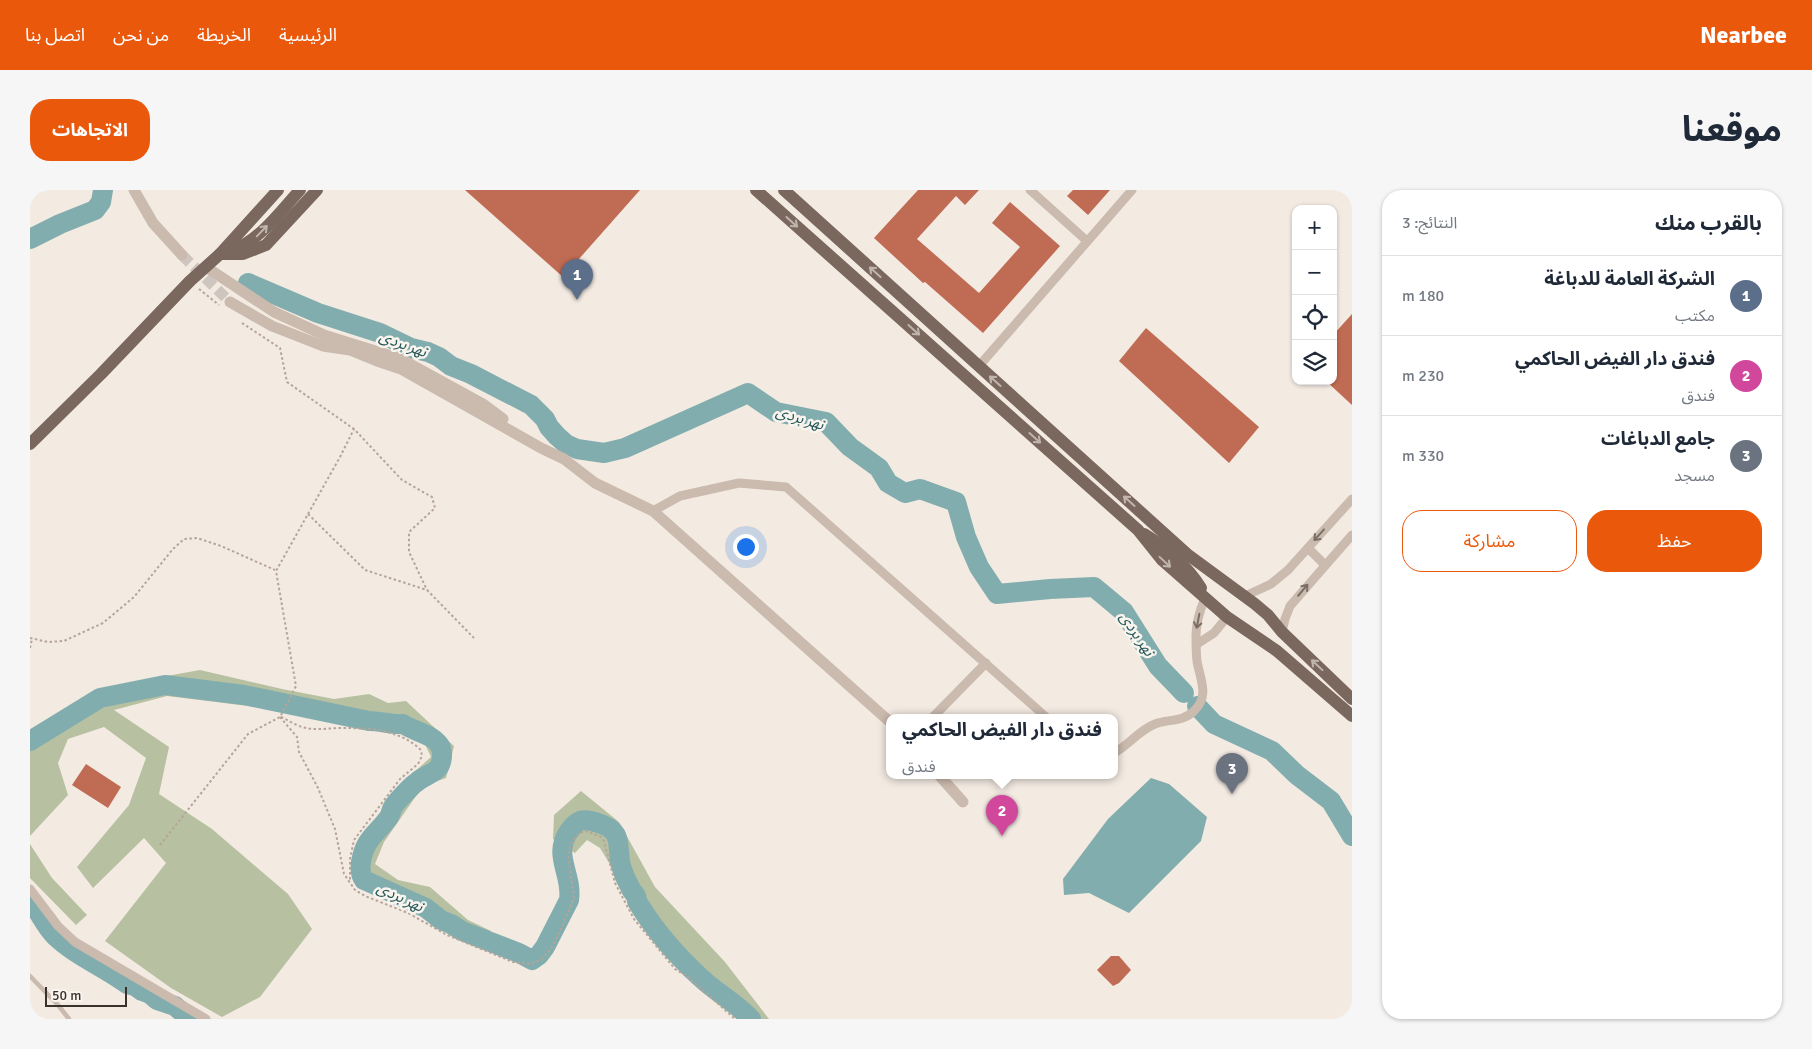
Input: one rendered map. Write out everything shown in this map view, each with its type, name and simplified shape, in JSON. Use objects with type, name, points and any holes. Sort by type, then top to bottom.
[{"type":"main road","points":[[30,444],[220,254],[278,190]]},
{"type":"main road","points":[[220,254],[254,240],[300,190]]},
{"type":"main road","points":[[220,254],[243,254],[266,245],[317,190]]},
{"type":"main road","points":[[756,190],[1138,530],[1162,560],[1205,598],[1227,617],[1277,651],[1352,716]]},
{"type":"main road","points":[[784,190],[1187,554],[1245,596],[1268,616],[1282,632],[1352,699]]},
{"type":"street","points":[[134,190],[153,223],[182,255]]},
{"type":"street","points":[[1030,190],[1087,240]]},
{"type":"street","points":[[979,366],[1132,190]]},
{"type":"street","points":[[206,266],[274,312],[324,335],[401,359],[483,404],[541,448]]},
{"type":"street","points":[[230,302],[272,326],[323,346],[350,350],[377,362],[401,369],[564,459],[595,484],[653,512],[886,718]]},
{"type":"street","points":[[653,512],[680,496],[739,482],[786,487],[1043,714]]},
{"type":"street","points":[[1245,596],[1271,584],[1288,570],[1352,499]]},
{"type":"street","points":[[1282,632],[1290,606],[1352,535]]},
{"type":"street","points":[[1308,548],[1325,565]]},
{"type":"street","points":[[1118,751],[1150,726],[1187,716],[1199,706],[1204,690],[1197,658],[1198,618],[1205,598]]},
{"type":"street","points":[[1197,644],[1214,633],[1227,617]]},
{"type":"street","points":[[936,714],[986,663]]},
{"type":"street","points":[[943,779],[963,802]]},
{"type":"street","points":[[30,889],[58,926],[75,942],[206,1019]]},
{"type":"lane","points":[[30,976],[69,1019]]},
{"type":"path","points":[[280,348],[287,382],[354,429],[402,480],[432,497],[435,508],[409,532],[409,552],[427,590],[474,638]]},
{"type":"path","points":[[160,845],[248,734],[280,717],[296,686],[276,571],[354,429]]},
{"type":"path","points":[[308,514],[365,570],[427,590]]},
{"type":"path","points":[[30,648],[31,638],[48,642],[64,641],[103,623],[134,597],[173,549],[184,539],[197,538],[221,546],[276,571]]},
{"type":"path","points":[[280,717],[303,727],[321,730],[340,728],[391,732],[407,738],[421,750],[422,756],[418,764],[400,779],[354,840],[350,859],[350,882]]},
{"type":"path","points":[[280,717],[297,737],[299,752],[318,788],[334,829],[344,874],[356,890],[408,913],[447,935],[513,962],[529,964],[544,957],[552,947],[574,898],[568,854],[571,844],[580,833],[593,833],[604,841],[615,883],[634,919],[675,969],[688,977],[735,1019]]},
{"type":"green space","points":[[200,670],[334,699],[369,694],[388,703],[406,701],[454,746],[446,778],[423,786],[384,842],[375,864],[398,880],[430,887],[468,920],[491,931],[485,946],[408,905],[363,885],[355,867],[365,833],[412,774],[431,757],[424,742],[383,725],[309,717],[256,707],[167,696],[114,710],[169,747],[159,794],[212,829],[288,894],[312,929],[260,997],[222,1017],[171,988],[105,941],[166,863],[144,838],[93,888],[77,867],[129,805],[146,758],[104,727],[68,739],[58,763],[68,795],[30,836],[30,734],[80,702],[133,682]]},
{"type":"green space","points":[[581,791],[619,822],[655,887],[725,962],[769,1019],[742,1019],[674,957],[620,881],[600,848],[587,840],[575,853],[553,839],[554,815]]},
{"type":"green space","points":[[30,844],[52,878],[87,915],[76,925],[30,878]]},
{"type":"water","points":[[1151,778],[1169,784],[1207,817],[1201,841],[1129,913],[1089,893],[1064,895],[1063,879],[1108,819]]},
{"type":"building","points":[[465,190],[640,190],[563,277]]},
{"type":"building","points":[[918,190],[979,190],[965,205],[956,196],[917,239],[979,293],[1020,247],[992,223],[1010,202],[1060,246],[983,333],[925,282],[923,283],[874,238]]},
{"type":"building","points":[[1073,190],[1110,190],[1088,215],[1067,196]]},
{"type":"building","points":[[1352,314],[1352,405],[1330,385],[1337,385],[1337,331]]},
{"type":"building","points":[[1146,328],[1259,427],[1229,463],[1119,361]]},
{"type":"building","points":[[86,764],[121,787],[108,808],[72,785]]},
{"type":"building","points":[[1111,956],[1119,956],[1131,970],[1119,983],[1113,986],[1097,970]]},
{"type":"waterway","points":[[30,239],[95,210],[101,202],[103,190]]},
{"type":"waterway","name":"نهر بردى","points":[[248,283],[318,313],[380,333],[411,348],[439,357],[451,366],[471,374],[531,405],[545,419],[557,436],[566,444],[577,449],[604,453],[625,448],[748,393],[776,412],[826,422],[850,447],[879,468],[888,483],[905,493],[920,489],[956,502],[966,537],[979,567],[997,594],[1094,587],[1124,612],[1158,666],[1184,693]]},
{"type":"waterway","name":"نهر بردى","points":[[30,741],[100,698],[165,685],[244,695],[369,721],[403,724],[429,736],[438,743],[442,752],[441,763],[437,769],[419,780],[400,798],[393,807],[389,817],[368,842],[360,869],[364,880],[426,908],[441,920],[462,931],[532,960],[545,947],[569,900],[562,849],[564,840],[578,822],[582,820],[596,822],[607,826],[616,835],[621,866],[625,876],[638,903],[659,933],[701,978],[751,1019]]},
{"type":"waterway","name":"نهر بردى","points":[[1197,706],[1214,724],[1272,751],[1297,775],[1331,801],[1352,836]]},
{"type":"waterway","name":"نهر بردى","points":[[30,900],[51,932],[72,950],[127,984],[135,986],[157,1000],[175,1006],[193,1019]]},
{"type":"tunnel","points":[[182,255],[230,302]]},
{"type":"place","name":"الشركة العامة للدباغة","points":[[577,300]]},
{"type":"place","name":"جامع الدباغات","points":[[1232,794]]},
{"type":"place","name":"فندق دار الفيض الحاكمي","points":[[1002,836]]}]
